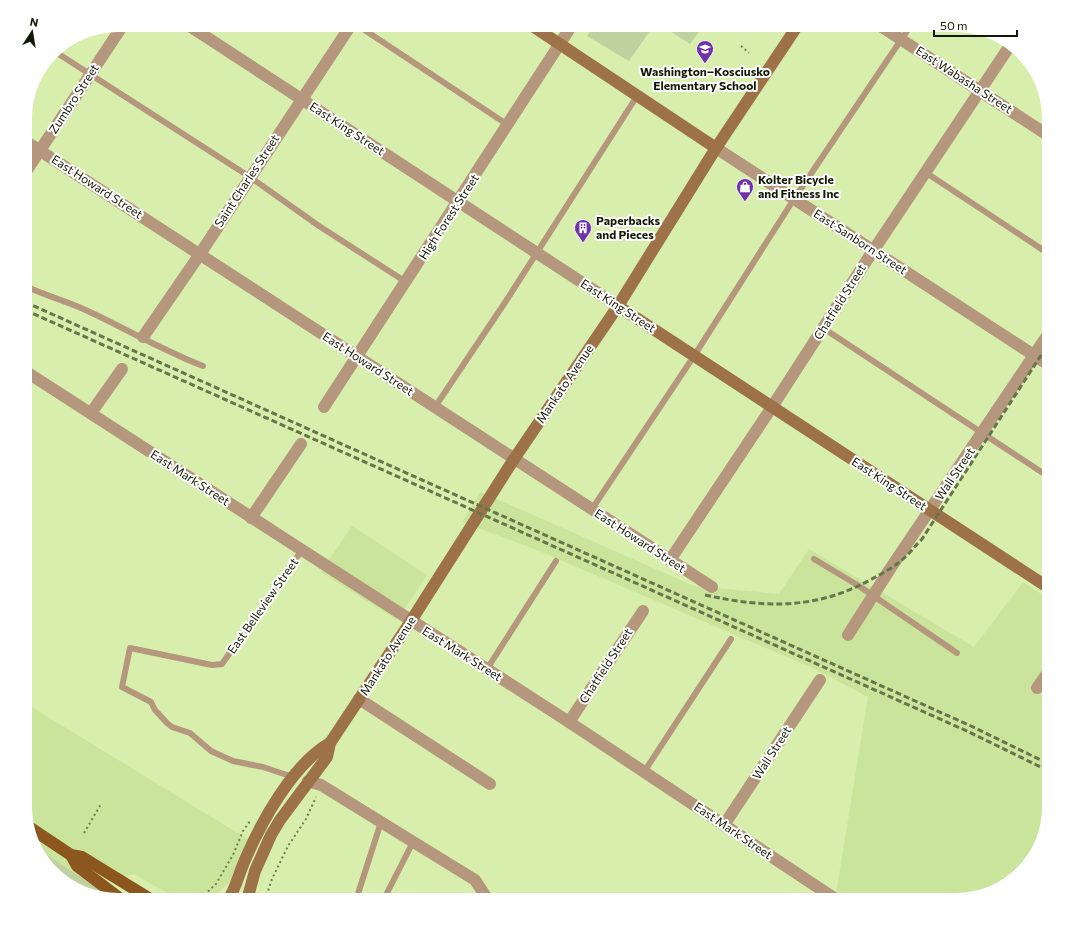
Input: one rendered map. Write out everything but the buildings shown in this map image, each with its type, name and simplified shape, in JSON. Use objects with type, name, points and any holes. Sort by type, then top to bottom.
[{"type":"main road","name":"East Sanborn Street","points":[[542,32],[716,148]]},
{"type":"main road","name":"Mankato Avenue","points":[[249,893],[255,871],[268,840],[280,820],[327,756],[330,743],[411,621],[514,459],[618,306],[716,148],[793,32]]},
{"type":"main road","name":"East King Street","points":[[618,306],[1042,583]]},
{"type":"main road","name":"Mankato Avenue","points":[[231,893],[244,860],[265,820],[293,777],[320,749],[330,743]]},
{"type":"main road","points":[[36,832],[71,855],[82,857],[141,893]]},
{"type":"main road","points":[[71,855],[77,866],[112,892]]},
{"type":"street","name":"Zumbro Street","points":[[32,163],[118,32]]},
{"type":"street","name":"East King Street","points":[[199,32],[618,306]]},
{"type":"street","name":"Saint Charles Street","points":[[143,337],[200,254],[346,32]]},
{"type":"street","name":"High Forest Street","points":[[324,407],[568,32]]},
{"type":"street","name":"East Wabasha Street","points":[[890,32],[1042,131]]},
{"type":"street","name":"Chatfield Street","points":[[670,560],[1007,49]]},
{"type":"street","name":"East Howard Street","points":[[32,146],[712,587]]},
{"type":"street","name":"East Sanborn Street","points":[[716,148],[1042,361]]},
{"type":"street","name":"Wall Street","points":[[848,635],[1042,344]]},
{"type":"street","points":[[91,413],[122,369]]},
{"type":"street","name":"East Mark Street","points":[[32,375],[251,518],[569,722],[826,893]]},
{"type":"street","points":[[251,518],[301,444]]},
{"type":"street","name":"Chatfield Street","points":[[569,722],[643,611]]},
{"type":"street","name":"Wall Street","points":[[724,825],[820,680]]},
{"type":"street","points":[[1037,688],[1042,681]]},
{"type":"street","points":[[359,699],[490,784]]},
{"type":"street","points":[[308,781],[321,785],[475,880],[483,893]]},
{"type":"lane","points":[[368,32],[508,125]]},
{"type":"lane","points":[[592,509],[694,356],[794,199],[906,32]]},
{"type":"lane","points":[[59,55],[250,177],[319,226],[406,282]]},
{"type":"lane","points":[[435,407],[637,96]]},
{"type":"lane","points":[[925,172],[1042,249]]},
{"type":"lane","points":[[32,289],[89,311],[127,331],[143,337],[203,366]]},
{"type":"lane","points":[[823,328],[1042,472]]},
{"type":"lane","name":"East Belleview Street","points":[[293,777],[263,767],[233,761],[211,751],[190,733],[172,727],[167,723],[155,710],[151,702],[122,687],[130,648],[212,665],[222,664],[302,550]]},
{"type":"lane","points":[[814,559],[873,596],[957,653]]},
{"type":"lane","points":[[487,669],[556,561]]},
{"type":"lane","points":[[644,772],[731,639]]},
{"type":"lane","points":[[358,893],[381,822]]},
{"type":"lane","points":[[387,893],[413,842]]},
{"type":"path","points":[[741,46],[749,53]]},
{"type":"path","points":[[267,893],[272,879],[288,846],[306,818],[316,797]]},
{"type":"path","points":[[84,833],[101,804]]},
{"type":"path","points":[[206,893],[216,884],[233,855],[243,831],[252,818]]},
{"type":"shaded area","points":[[590,32],[649,32],[629,61],[587,36]]},
{"type":"shaded area","points":[[672,32],[699,32],[690,44]]},
{"type":"shaded area","points":[[481,492],[694,586],[779,594],[809,549],[974,647],[1023,582],[1042,594],[1042,807],[1040,824],[1033,845],[1021,864],[1013,872],[994,884],[973,891],[956,893],[836,893],[868,697],[815,669],[537,550],[462,522]]},
{"type":"shaded area","points":[[352,526],[427,575],[397,620],[321,572]]},
{"type":"shaded area","points":[[32,707],[249,840],[232,879],[218,893],[167,893],[134,874],[94,885],[46,854],[37,835],[32,813]]},
{"type":"shaded area","points":[[47,854],[102,891],[85,886],[61,872]]},
{"type":"railway","points":[[32,305],[971,726],[1042,761]]},
{"type":"railway","points":[[32,313],[969,732],[1042,768]]},
{"type":"railway","points":[[705,595],[748,602],[789,604],[829,597],[850,590],[887,571],[906,557],[922,539],[1042,354]]},
{"type":"place","name":"Washington–Kosciusko Elementary School","points":[[705,64]]},
{"type":"place","name":"Kolter Bicycle and Fitness Inc","points":[[745,202]]},
{"type":"place","name":"Paperbacks and Pieces","points":[[583,243]]}]
